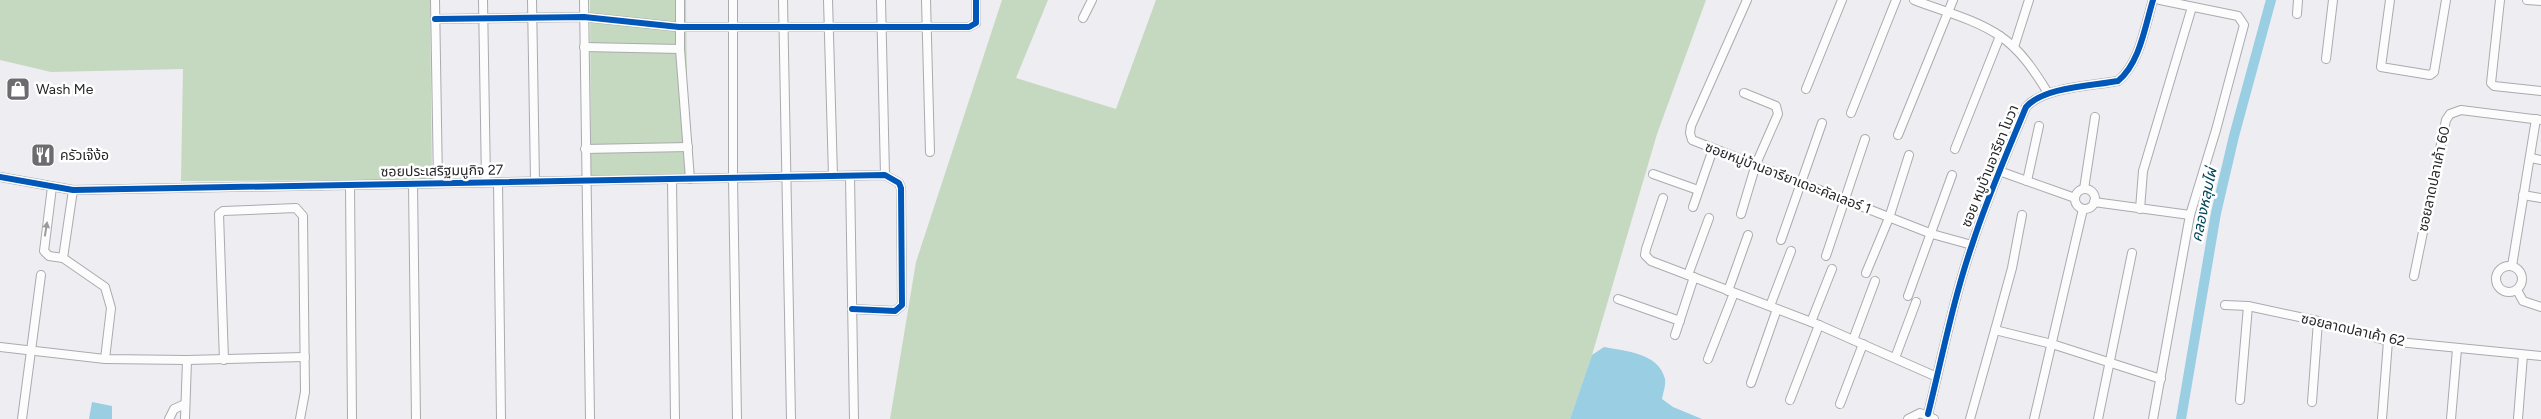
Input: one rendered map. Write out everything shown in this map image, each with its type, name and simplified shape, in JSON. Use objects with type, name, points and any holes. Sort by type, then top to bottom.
[{"type":"street","points":[[435,0],[438,183]]},
{"type":"street","points":[[483,0],[486,182]]},
{"type":"street","points":[[532,0],[535,182]]},
{"type":"street","points":[[584,0],[590,419]]},
{"type":"street","points":[[680,0],[680,49],[690,179]]},
{"type":"street","points":[[733,0],[733,178],[737,419]]},
{"type":"street","points":[[783,0],[791,419]]},
{"type":"street","points":[[828,0],[833,176]]},
{"type":"street","points":[[852,309],[895,310],[902,305],[901,188],[899,183],[885,175],[881,0]]},
{"type":"street","points":[[926,0],[930,152]]},
{"type":"street","points":[[435,19],[584,17],[679,27],[733,25],[973,26],[976,24],[976,0]]},
{"type":"street","points":[[1083,18],[1092,0]]},
{"type":"street","name":"ซอยหมู่บ้านอารียาเดอะคัลเลอร์ 1","points":[[1747,0],[1690,129],[1692,140],[1889,218],[1932,234],[1972,245]]},
{"type":"street","points":[[1806,89],[1842,0]]},
{"type":"street","points":[[1851,113],[1896,0]]},
{"type":"street","points":[[1914,0],[2000,36],[2014,47],[2034,71],[2048,93]]},
{"type":"street","points":[[1898,136],[1953,0]]},
{"type":"street","points":[[2014,47],[2029,0]]},
{"type":"street","name":"ซอย หมูบ้านอารียา โมวา","points":[[1930,417],[1937,377],[1957,294],[1972,245],[1999,171],[2026,107],[2032,101],[2048,93],[2118,81],[2124,76],[2135,56],[2153,0]]},
{"type":"street","points":[[2153,419],[2190,214],[2216,130],[2244,25],[2238,16],[2160,0]]},
{"type":"street","points":[[2297,14],[2298,0]]},
{"type":"street","points":[[2326,59],[2333,0]]},
{"type":"street","points":[[2390,0],[2381,67],[2430,75],[2435,70],[2446,0]]},
{"type":"street","points":[[2500,0],[2492,84],[2541,91]]},
{"type":"street","points":[[2527,0],[2541,2]]},
{"type":"street","points":[[2140,209],[2143,171],[2192,7]]},
{"type":"street","points":[[1955,149],[2000,36]]},
{"type":"street","points":[[584,48],[680,49]]},
{"type":"street","points":[[1741,214],[1756,164],[1778,109],[1744,92]]},
{"type":"street","name":"ซอยลาดปลาเค้า 60","points":[[2414,276],[2446,120],[2450,114],[2461,110],[2539,119]]},
{"type":"street","points":[[2084,189],[2095,117]]},
{"type":"street","points":[[2512,266],[2523,195],[2539,119]]},
{"type":"street","points":[[1781,240],[1822,123]]},
{"type":"street","points":[[2027,181],[2039,126]]},
{"type":"street","points":[[1826,256],[1865,138]]},
{"type":"street","points":[[585,149],[688,147]]},
{"type":"street","points":[[1693,206],[1713,149]]},
{"type":"street","points":[[1866,273],[1889,218],[1909,155]]},
{"type":"street","points":[[2531,158],[2541,160]]},
{"type":"street","points":[[1999,171],[2075,198]]},
{"type":"street","points":[[1653,174],[1698,190]]},
{"type":"street","name":"ซอยประเสริฐมนูกิจ 27","points":[[0,177],[73,190],[885,175]]},
{"type":"street","points":[[1908,296],[1952,175]]},
{"type":"street","points":[[850,176],[854,419]]},
{"type":"street","points":[[672,179],[675,419]]},
{"type":"street","points":[[498,182],[501,419]]},
{"type":"street","points":[[413,184],[416,419]]},
{"type":"street","points":[[350,185],[352,419]]},
{"type":"street","points":[[52,187],[43,248],[46,254],[63,258],[100,283],[110,297],[111,308],[105,359]]},
{"type":"street","points":[[2084,189],[2092,193],[2094,202],[2090,208],[2083,209],[2077,205],[2075,198],[2079,191],[2084,189]]},
{"type":"street","points":[[63,258],[73,190]]},
{"type":"street","points":[[2523,195],[2541,198]]},
{"type":"street","points":[[1663,198],[1645,256],[1652,261],[1815,324],[1937,377]]},
{"type":"street","points":[[2094,202],[2190,214]]},
{"type":"street","points":[[224,360],[219,214],[223,211],[292,208],[299,210],[303,216],[305,357],[305,392],[300,419]]},
{"type":"street","points":[[2034,419],[2083,209]]},
{"type":"street","points":[[1970,419],[2012,268],[2022,215]]},
{"type":"street","points":[[1675,335],[1709,218]]},
{"type":"street","points":[[1708,360],[1748,235]]},
{"type":"street","points":[[1751,383],[1791,251]]},
{"type":"street","points":[[2098,419],[2132,253]]},
{"type":"street","points":[[2507,266],[2512,266],[2517,268],[2522,277],[2520,287],[2507,292],[2498,287],[2496,282],[2498,272],[2507,266]]},
{"type":"street","points":[[1790,400],[1832,268]]},
{"type":"street","points":[[22,419],[41,275]]},
{"type":"street","points":[[1854,340],[1876,281]]},
{"type":"street","points":[[2516,290],[2523,301],[2541,307]]},
{"type":"street","points":[[1618,299],[1680,321]]},
{"type":"street","points":[[1895,358],[1916,302]]},
{"type":"street","name":"ซอยลาดปลาเค้า 62","points":[[2225,304],[2248,306],[2318,321],[2388,341],[2541,356]]},
{"type":"street","points":[[2240,400],[2248,306]]},
{"type":"street","points":[[2312,402],[2318,321]]},
{"type":"street","points":[[1995,330],[2052,344],[2161,379]]},
{"type":"street","points":[[2382,419],[2388,341]]},
{"type":"street","points":[[1840,404],[1863,344]]},
{"type":"street","points":[[0,347],[105,359],[224,360],[305,357]]},
{"type":"street","points":[[2451,419],[2457,349]]},
{"type":"street","points":[[2518,419],[2523,355]]},
{"type":"street","points":[[185,419],[187,360]]},
{"type":"street","points":[[170,419],[174,409],[186,404]]},
{"type":"street","points":[[1908,419],[1920,413],[1930,417]]},
{"type":"green space","points":[[0,0],[430,0],[432,180],[181,181],[183,69],[51,72],[0,60]]},
{"type":"green space","points":[[590,0],[686,0],[688,174],[591,176]]},
{"type":"green space","points":[[1002,0],[1048,0],[1016,78],[1116,109],[1156,0],[1706,0],[1657,134],[1592,355],[1570,419],[890,419],[916,262]]},
{"type":"water","points":[[1604,347],[1631,352],[1656,364],[1662,370],[1665,379],[1662,399],[1673,407],[1702,419],[1570,419],[1592,355]]},
{"type":"water","points":[[92,402],[112,406],[112,419],[89,419]]},
{"type":"waterway","name":"คลองหลุมไผ่","points":[[2181,419],[2216,213],[2234,136],[2271,0]]},
{"type":"cycle path","points":[[435,19],[584,17],[679,27],[969,27],[976,23],[976,0]]},
{"type":"cycle path","points":[[1928,414],[1965,266],[1991,193],[2026,107],[2034,100],[2056,91],[2118,81],[2132,64],[2137,54],[2153,0]]},
{"type":"cycle path","points":[[0,177],[73,190],[885,175],[899,183],[901,188],[902,305],[895,311],[852,309]]},
{"type":"place","name":"Wash Me","points":[[18,89]]},
{"type":"place","name":"ครัวเจ๊ง้อ","points":[[43,155]]}]
